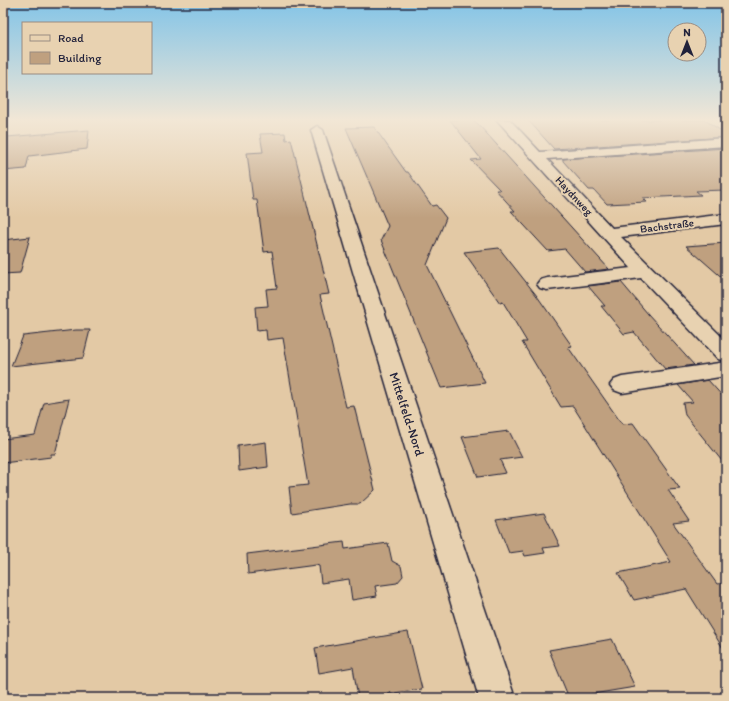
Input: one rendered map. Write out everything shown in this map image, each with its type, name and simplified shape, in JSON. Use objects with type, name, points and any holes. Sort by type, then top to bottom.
[{"type":"street","name":"Mittelfeld-Nord","points":[[324,153],[497,698]]},
{"type":"street","name":"Haydnweg","points":[[533,153],[608,234],[726,354]]},
{"type":"street","points":[[536,156],[581,153]]},
{"type":"street","name":"Bachstraße","points":[[608,234],[726,219]]},
{"type":"street","points":[[546,284],[645,272]]},
{"type":"street","points":[[622,385],[726,369]]},
{"type":"building","points":[[3,153],[56,153],[29,156],[26,169],[3,171]]},
{"type":"building","points":[[247,153],[294,153],[329,294],[320,295],[346,407],[354,406],[375,490],[360,504],[350,504],[292,513],[289,487],[308,485],[283,338],[267,340],[266,330],[257,331],[255,307],[268,306],[266,289],[277,288],[272,251],[264,252],[257,200],[253,200]]},
{"type":"building","points":[[357,153],[392,153],[432,206],[436,205],[446,218],[427,265],[485,383],[441,388],[381,240],[388,226]]},
{"type":"building","points":[[476,153],[504,153],[609,269],[585,272],[565,249],[548,251],[511,211],[515,211],[496,190],[500,190],[471,160],[481,159]]},
{"type":"building","points":[[656,153],[726,153],[726,190],[696,191],[701,195],[643,198],[647,202],[607,204],[594,190],[589,190],[563,161],[563,159]]},
{"type":"building","points":[[30,237],[20,273],[3,274],[3,240]]},
{"type":"building","points":[[726,243],[726,281],[686,246]]},
{"type":"building","points":[[499,248],[537,296],[572,346],[568,347],[622,424],[633,423],[680,489],[668,490],[689,521],[673,523],[717,584],[726,583],[726,653],[686,589],[634,600],[618,573],[671,562],[573,406],[561,407],[522,342],[527,342],[503,302],[500,303],[464,252]]},
{"type":"building","points":[[621,282],[694,365],[665,369],[634,332],[624,334],[601,306],[605,306],[588,286]]},
{"type":"building","points":[[76,330],[90,330],[83,358],[11,366],[23,336]]},
{"type":"building","points":[[708,380],[726,400],[726,466],[685,415],[683,403],[693,402],[678,385]]},
{"type":"building","points":[[69,399],[55,454],[51,454],[51,457],[3,463],[3,439],[35,435],[44,403]]},
{"type":"building","points":[[509,431],[522,457],[500,460],[506,473],[478,477],[462,437]]},
{"type":"building","points":[[266,442],[268,467],[239,471],[238,446]]},
{"type":"building","points":[[544,513],[560,546],[543,548],[545,553],[525,556],[523,551],[509,553],[496,520]]},
{"type":"building","points":[[344,542],[345,549],[388,543],[392,561],[401,566],[403,576],[397,583],[375,586],[377,596],[352,600],[349,579],[321,583],[319,566],[316,565],[248,574],[247,554]]},
{"type":"building","points":[[408,632],[422,689],[358,698],[353,667],[319,673],[315,648]]},
{"type":"building","points":[[612,639],[635,687],[569,698],[549,650]]}]
